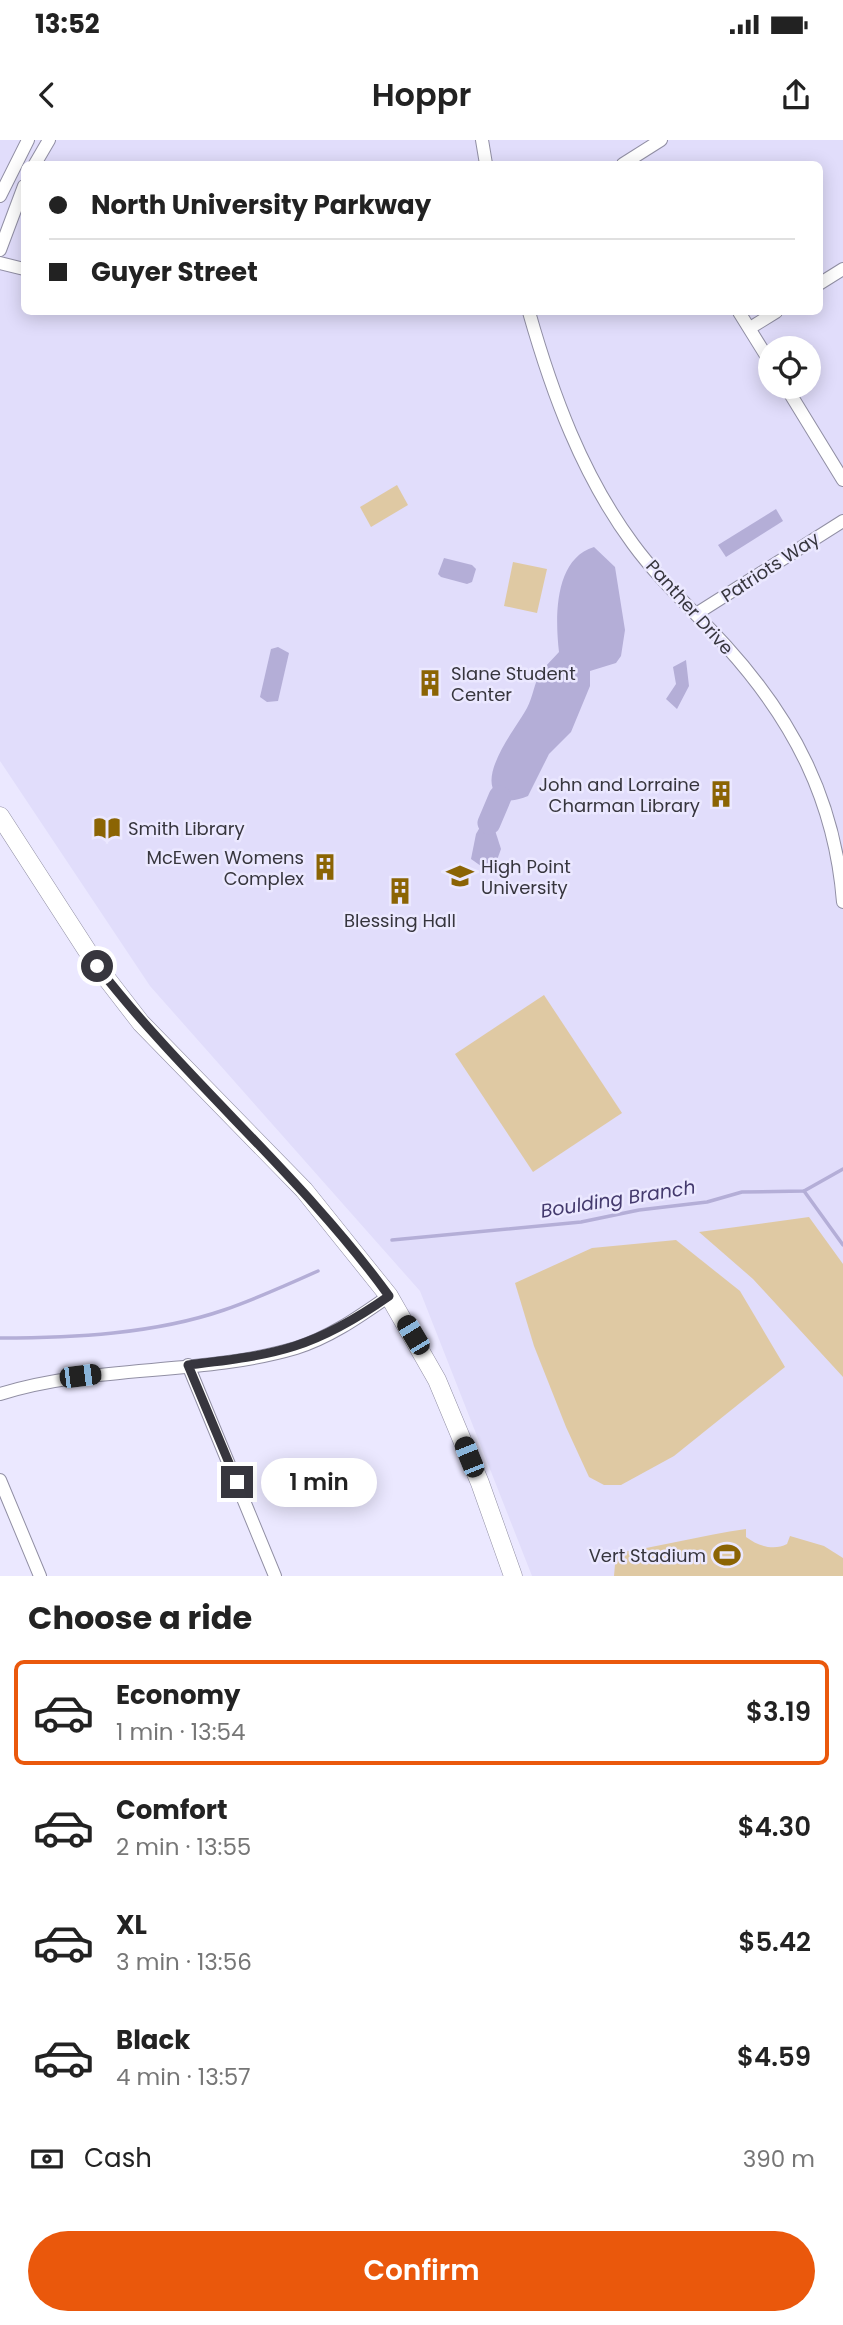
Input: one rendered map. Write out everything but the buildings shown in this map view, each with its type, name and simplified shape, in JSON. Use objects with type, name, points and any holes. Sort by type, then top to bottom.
[{"type":"main road","points":[[0,816],[97,966],[141,1023],[304,1190],[389,1296],[437,1380],[480,1483],[513,1576]]},
{"type":"street","points":[[0,195],[27,140]]},
{"type":"street","points":[[38,161],[49,140]]},
{"type":"street","points":[[482,140],[486,161]]},
{"type":"street","points":[[643,159],[661,140]]},
{"type":"street","points":[[0,250],[21,194]]},
{"type":"street","points":[[0,263],[21,268]]},
{"type":"street","points":[[823,282],[843,269]]},
{"type":"street","name":"Panther Drive","points":[[530,315],[569,428],[605,502],[638,550],[762,690],[797,742],[825,803],[840,866],[843,902]]},
{"type":"street","points":[[741,315],[758,342]]},
{"type":"street","points":[[750,328],[771,315]]},
{"type":"street","points":[[793,399],[843,480]]},
{"type":"street","name":"Patriots Way","points":[[696,614],[843,521]]},
{"type":"street","points":[[0,1394],[58,1379],[188,1365],[296,1348],[352,1322],[389,1296]]},
{"type":"street","points":[[188,1365],[275,1576]]},
{"type":"street","points":[[0,1480],[40,1576]]},
{"type":"shaded area","name":"High Point University","points":[[0,140],[843,140],[843,1576],[532,1576],[420,1291],[150,986],[0,761]]},
{"type":"shaded area","points":[[397,485],[408,505],[371,527],[360,507]]},
{"type":"shaded area","points":[[776,509],[783,521],[726,557],[718,545]]},
{"type":"shaded area","points":[[594,547],[615,567],[625,630],[621,656],[616,663],[590,671],[590,686],[571,732],[549,754],[528,796],[505,800],[497,795],[492,786],[495,764],[527,708],[541,672],[559,652],[558,607],[564,577],[581,554]]},
{"type":"shaded area","points":[[444,558],[472,565],[476,569],[472,582],[467,584],[441,577],[438,574]]},
{"type":"shaded area","points":[[513,562],[547,569],[537,613],[504,606]]},
{"type":"shaded area","points":[[278,647],[289,653],[278,701],[267,702],[260,697],[271,649]]},
{"type":"shaded area","points":[[686,660],[689,686],[677,709],[666,699],[676,684],[673,667]]},
{"type":"shaded area","points":[[483,822],[493,824],[501,849],[497,860],[481,866],[471,859],[476,834]]},
{"type":"shaded area","points":[[544,995],[622,1113],[533,1172],[455,1054]]},
{"type":"shaded area","points":[[809,1217],[843,1264],[843,1377],[753,1279],[699,1232]]},
{"type":"shaded area","points":[[676,1240],[740,1291],[785,1367],[674,1456],[621,1485],[604,1485],[589,1477],[566,1427],[534,1346],[515,1283],[592,1248]]},
{"type":"shaded area","name":"Vert Stadium","points":[[746,1529],[746,1537],[766,1546],[787,1544],[790,1536],[824,1546],[843,1558],[843,1576],[614,1576],[616,1553]]},
{"type":"waterway","points":[[489,823],[500,797]]},
{"type":"waterway","name":"Boulding Branch","points":[[392,1240],[581,1222],[639,1210],[707,1202],[742,1192],[804,1191],[843,1169]]},
{"type":"waterway","points":[[804,1191],[843,1245]]},
{"type":"waterway","name":"Boulding Branch","points":[[0,1338],[113,1333],[170,1324],[236,1306],[318,1271]]},
{"type":"place","name":"Slane Student Center","points":[[430,683]]},
{"type":"place","name":"John and Lorraine Charman Library","points":[[721,794]]},
{"type":"place","name":"Smith Library","points":[[107,828]]},
{"type":"place","name":"McEwen Womens Complex","points":[[325,867]]},
{"type":"place","name":"High Point University","points":[[460,876]]},
{"type":"place","name":"Blessing Hall","points":[[400,891]]},
{"type":"place","name":"Vert Stadium","points":[[727,1555]]},
{"type":"route","points":[[97,966],[141,1023],[304,1190],[371,1270],[389,1296],[352,1322],[296,1348],[188,1365],[237,1482]]}]
